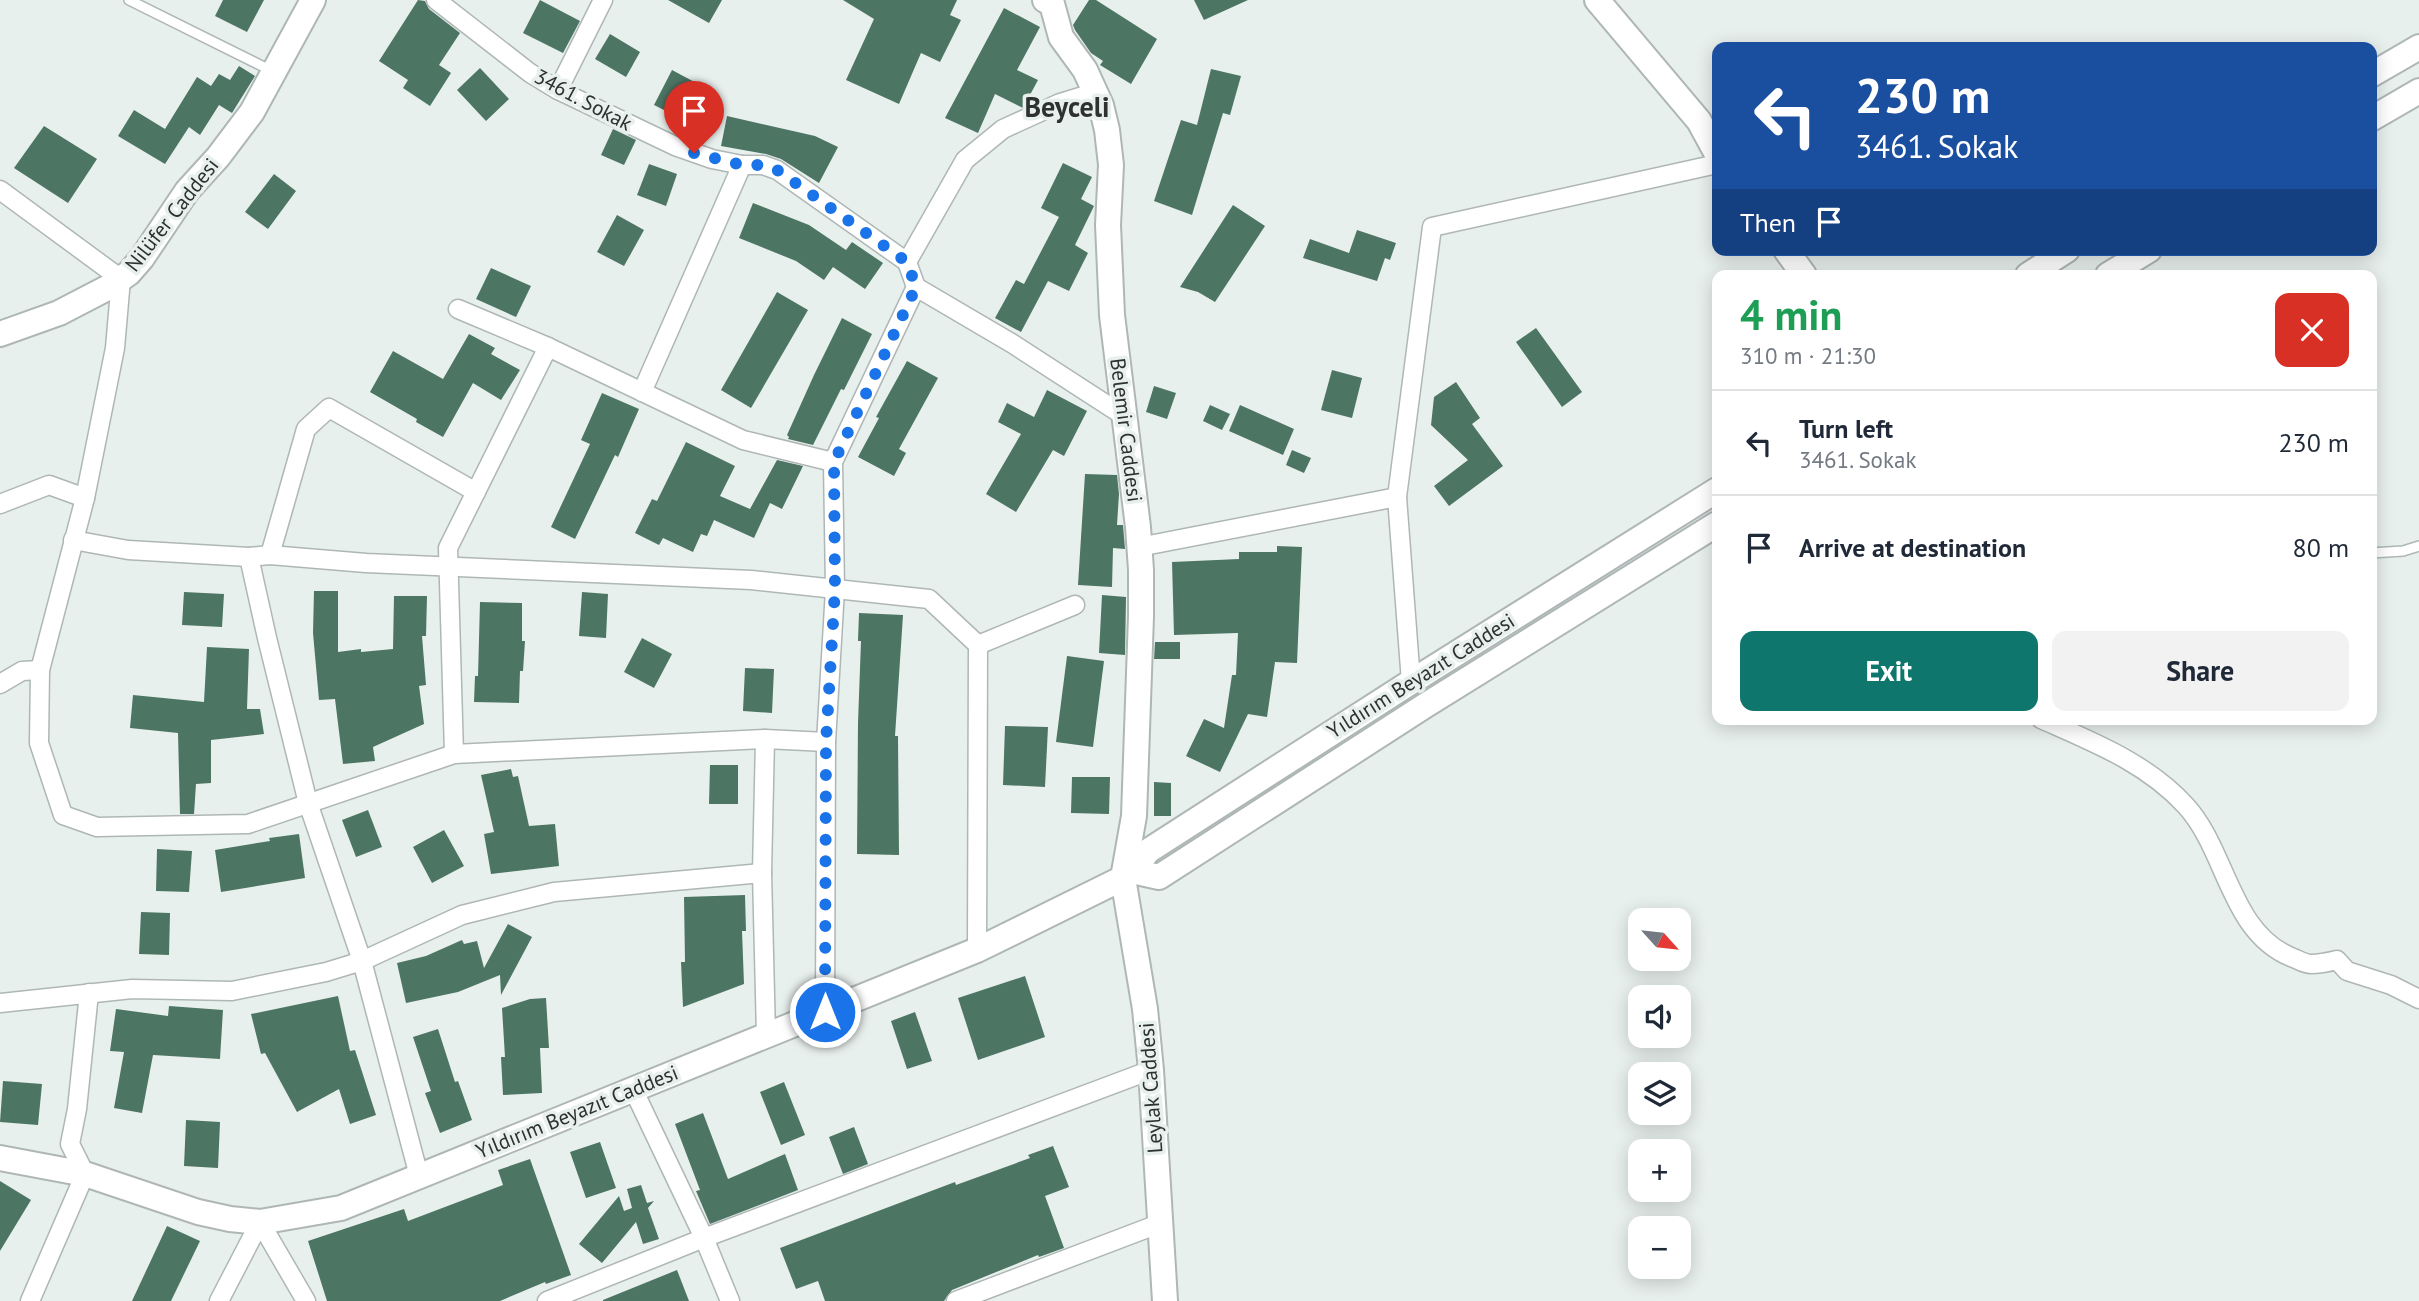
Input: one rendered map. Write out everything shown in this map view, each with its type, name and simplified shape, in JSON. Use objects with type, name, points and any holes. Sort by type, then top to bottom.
[{"type":"main road","name":"Nilüfer Caddesi","points":[[0,334],[59,313],[121,279],[142,258],[180,200],[252,112],[313,0]]},
{"type":"main road","points":[[1597,0],[1699,121],[1712,145]]},
{"type":"main road","name":"Belemir Caddesi","points":[[1050,1],[1061,37],[1085,70],[1096,92],[1107,130],[1111,165],[1109,272],[1139,547],[1141,616],[1134,816],[1128,874]]},
{"type":"main road","points":[[2377,72],[2419,47]]},
{"type":"main road","points":[[2377,116],[2419,91]]},
{"type":"main road","points":[[2036,270],[2058,256]]},
{"type":"main road","points":[[2116,270],[2139,256]]},
{"type":"main road","name":"Yıldırım Beyazıt Caddesi","points":[[0,1158],[85,1174],[198,1212],[230,1219],[260,1222],[341,1208],[977,950],[1128,874],[1148,851],[1712,493]]},
{"type":"main road","name":"Yıldırım Beyazıt Caddesi","points":[[1128,874],[1159,877],[1426,705],[1712,527]]},
{"type":"main road","name":"Leylak Caddesi","points":[[1128,874],[1151,1070],[1165,1301]]},
{"type":"street","name":"3461. Sokak","points":[[436,0],[530,73],[558,90],[675,146],[712,159],[742,165],[763,165],[777,170],[907,262]]},
{"type":"street","points":[[558,90],[603,0]]},
{"type":"street","points":[[1096,92],[1060,103],[1003,129],[965,160],[907,262],[916,287],[1013,344],[1124,416]]},
{"type":"street","points":[[642,391],[742,165]]},
{"type":"street","points":[[1411,682],[1397,497],[1432,227],[1712,165]]},
{"type":"street","points":[[0,190],[121,279],[115,348],[85,498],[40,670],[39,743],[63,815],[97,827],[248,824],[454,754],[765,739],[826,742]]},
{"type":"street","points":[[825,1012],[826,742],[835,589],[834,462],[916,287]]},
{"type":"street","points":[[458,309],[548,347],[743,439],[834,462]]},
{"type":"street","points":[[454,754],[448,548],[548,347]]},
{"type":"street","points":[[270,555],[306,429],[329,408],[476,492]]},
{"type":"street","points":[[0,504],[49,485],[85,498]]},
{"type":"street","points":[[1139,547],[1397,497]]},
{"type":"street","points":[[73,540],[128,550],[250,558],[270,555],[366,563],[751,580],[929,599],[978,645],[977,950]]},
{"type":"street","points":[[250,558],[308,803],[362,961],[419,1176]]},
{"type":"street","points":[[978,645],[1075,605]]},
{"type":"street","points":[[0,684],[22,671],[40,670]]},
{"type":"street","points":[[2055,725],[2103,746],[2160,779],[2189,808],[2235,897],[2259,936],[2285,955],[2309,964],[2337,960],[2347,971],[2391,985],[2419,999]]},
{"type":"street","points":[[765,739],[762,873],[766,1035]]},
{"type":"street","points":[[0,1003],[132,989],[232,991],[326,972],[362,961],[462,915],[554,891],[762,873]]},
{"type":"street","points":[[30,1301],[85,1174],[70,1144],[78,1109],[89,993]]},
{"type":"street","points":[[547,1301],[704,1238],[1151,1070]]},
{"type":"street","points":[[633,1088],[704,1238],[730,1301]]},
{"type":"street","points":[[219,1301],[260,1222]]},
{"type":"street","points":[[260,1222],[306,1301]]},
{"type":"street","points":[[956,1301],[1161,1223]]},
{"type":"lane","points":[[129,0],[274,72]]},
{"type":"lane","points":[[2377,553],[2403,551],[2419,546]]},
{"type":"building","points":[[223,0],[264,0],[247,32],[215,16]]},
{"type":"building","points":[[418,0],[425,1],[429,9],[460,33],[439,65],[451,73],[430,106],[403,88],[408,80],[379,61]]},
{"type":"building","points":[[540,0],[580,21],[563,53],[523,33]]},
{"type":"building","points":[[668,0],[722,0],[709,23]]},
{"type":"building","points":[[843,0],[957,0],[950,15],[961,20],[940,62],[921,53],[899,104],[846,80],[874,19]]},
{"type":"building","points":[[1089,0],[1096,0],[1157,39],[1131,84],[1100,65],[1103,61],[1091,53],[1075,30],[1073,25]]},
{"type":"building","points":[[1194,0],[1248,0],[1204,20]]},
{"type":"building","points":[[1004,8],[1040,27],[1017,70],[1038,80],[1023,108],[995,94],[978,133],[945,118]]},
{"type":"building","points":[[610,34],[640,52],[626,77],[595,59]]},
{"type":"building","points":[[239,66],[255,76],[232,113],[219,105],[200,135],[189,127],[165,164],[118,136],[134,110],[165,129],[197,77],[211,86],[219,74],[230,80]]},
{"type":"building","points":[[480,68],[509,99],[486,121],[457,90]]},
{"type":"building","points":[[1211,69],[1241,76],[1230,115],[1223,113],[1192,215],[1154,201],[1181,120],[1197,125]]},
{"type":"building","points":[[672,70],[700,85],[682,119],[654,105]]},
{"type":"building","points":[[727,116],[815,136],[838,147],[819,183],[781,159],[721,146]]},
{"type":"building","points":[[44,126],[97,159],[68,203],[14,168]]},
{"type":"building","points":[[613,129],[636,140],[624,165],[601,155]]},
{"type":"building","points":[[1063,163],[1092,177],[1081,199],[1094,206],[1075,245],[1088,253],[1069,291],[1048,281],[1021,332],[995,318],[1016,280],[1024,284],[1059,217],[1041,208]]},
{"type":"building","points":[[649,164],[677,174],[666,206],[637,195]]},
{"type":"building","points":[[274,174],[296,191],[268,229],[245,212]]},
{"type":"building","points":[[753,203],[809,225],[846,250],[852,242],[883,263],[865,289],[833,267],[824,280],[796,261],[739,238]]},
{"type":"building","points":[[1233,205],[1265,226],[1215,302],[1198,292],[1180,287]]},
{"type":"building","points":[[617,215],[644,230],[624,266],[597,252]]},
{"type":"building","points":[[1357,230],[1396,243],[1390,260],[1385,258],[1377,281],[1303,258],[1310,239],[1349,253]]},
{"type":"building","points":[[491,268],[531,286],[516,317],[476,299]]},
{"type":"building","points":[[777,292],[808,310],[751,408],[721,390]]},
{"type":"building","points":[[842,318],[872,334],[813,445],[788,439],[787,435]]},
{"type":"building","points":[[1536,328],[1582,392],[1562,407],[1516,342]]},
{"type":"building","points":[[469,334],[495,348],[491,354],[520,370],[501,400],[473,383],[443,437],[370,392],[393,351],[443,379]]},
{"type":"building","points":[[907,361],[938,378],[899,449],[906,453],[894,476],[858,457],[879,418],[876,417]]},
{"type":"building","points":[[1332,370],[1362,378],[1352,418],[1321,410]]},
{"type":"building","points":[[1456,382],[1480,418],[1472,424],[1503,466],[1449,506],[1434,486],[1468,460],[1431,425],[1434,397]]},
{"type":"building","points":[[1154,386],[1176,393],[1167,419],[1146,412]]},
{"type":"building","points":[[1047,390],[1087,411],[1064,456],[1053,450],[1016,512],[986,494],[1021,434],[998,422],[1007,403],[1034,417]]},
{"type":"building","points":[[602,393],[639,409],[618,457],[615,455],[575,539],[551,527],[590,444],[581,440]]},
{"type":"building","points":[[1210,405],[1230,414],[1222,430],[1203,421]]},
{"type":"building","points":[[1240,405],[1294,429],[1283,455],[1229,431]]},
{"type":"building","points":[[686,442],[735,466],[720,496],[750,509],[777,460],[803,466],[782,509],[770,503],[754,538],[714,520],[707,536],[701,534],[693,552],[663,538],[659,545],[635,533],[652,499],[657,501]]},
{"type":"building","points":[[1292,450],[1311,458],[1304,473],[1286,465]]},
{"type":"building","points":[[1085,474],[1117,475],[1117,525],[1123,525],[1125,549],[1113,548],[1112,587],[1078,585]]},
{"type":"building","points":[[1277,546],[1302,547],[1297,663],[1275,662],[1267,717],[1248,714],[1220,772],[1186,756],[1204,719],[1224,728],[1232,675],[1236,675],[1238,633],[1174,635],[1172,562],[1239,559],[1239,552],[1277,552]]},
{"type":"building","points":[[314,591],[338,591],[338,652],[393,649],[394,596],[427,596],[426,636],[422,636],[426,685],[419,686],[424,724],[373,747],[375,761],[343,764],[335,699],[319,700],[313,633]]},
{"type":"building","points":[[184,592],[224,594],[222,627],[182,625]]},
{"type":"building","points":[[582,592],[608,594],[606,638],[579,636]]},
{"type":"building","points":[[1102,595],[1126,597],[1125,655],[1099,653]]},
{"type":"building","points":[[480,602],[522,603],[522,641],[525,641],[519,703],[474,702],[475,676],[478,676]]},
{"type":"building","points":[[859,613],[903,615],[895,736],[898,736],[899,855],[857,854],[861,641],[858,641]]},
{"type":"building","points":[[642,638],[672,654],[654,688],[624,672]]},
{"type":"building","points":[[1155,642],[1180,642],[1180,659],[1154,659]]},
{"type":"building","points":[[207,647],[249,649],[247,709],[260,709],[264,734],[211,740],[211,783],[196,784],[194,814],[180,814],[178,733],[130,728],[133,695],[204,702]]},
{"type":"building","points":[[1067,656],[1104,661],[1093,747],[1056,742]]},
{"type":"building","points":[[745,668],[774,669],[772,713],[743,711]]},
{"type":"building","points":[[1005,726],[1048,727],[1045,787],[1003,785]]},
{"type":"building","points":[[710,765],[738,765],[738,804],[709,804]]},
{"type":"building","points":[[511,769],[513,777],[518,776],[529,826],[555,824],[559,866],[491,874],[484,834],[494,832],[481,775]]},
{"type":"building","points":[[1072,777],[1110,777],[1109,814],[1071,813]]},
{"type":"building","points":[[1154,782],[1171,783],[1171,816],[1154,816]]},
{"type":"building","points":[[368,810],[382,847],[356,857],[342,820]]},
{"type":"building","points":[[444,830],[464,866],[432,883],[413,847]]},
{"type":"building","points":[[299,834],[305,878],[221,892],[215,850]]},
{"type":"building","points":[[157,849],[192,851],[189,892],[156,891]]},
{"type":"building","points":[[745,895],[746,931],[742,931],[744,984],[683,1007],[681,962],[685,962],[684,897]]},
{"type":"building","points":[[141,912],[170,913],[169,955],[139,954]]},
{"type":"building","points":[[508,924],[532,937],[501,995],[500,975],[458,992],[406,1003],[397,963],[426,956],[462,940],[464,944],[477,941],[484,968]]},
{"type":"building","points":[[1025,976],[1045,1037],[978,1060],[958,998]]},
{"type":"building","points":[[338,996],[350,1051],[355,1050],[376,1115],[350,1124],[339,1089],[297,1112],[265,1053],[261,1054],[251,1014]]},
{"type":"building","points":[[546,998],[549,1048],[540,1048],[542,1093],[503,1095],[501,1057],[505,1057],[502,1008],[530,999]]},
{"type":"building","points":[[169,1006],[223,1010],[220,1059],[153,1055],[142,1113],[114,1108],[124,1052],[110,1051],[116,1009],[168,1016]]},
{"type":"building","points":[[915,1012],[932,1061],[907,1069],[891,1021]]},
{"type":"building","points":[[438,1029],[455,1082],[458,1081],[472,1120],[440,1133],[425,1093],[431,1091],[413,1037]]},
{"type":"building","points":[[3,1081],[42,1084],[38,1125],[0,1122]]},
{"type":"building","points":[[784,1082],[805,1135],[781,1145],[760,1092]]},
{"type":"building","points":[[703,1113],[728,1179],[785,1154],[798,1190],[710,1224],[696,1191],[700,1190],[675,1124]]},
{"type":"building","points":[[186,1120],[220,1122],[218,1168],[184,1166]]},
{"type":"building","points":[[854,1127],[868,1164],[843,1174],[829,1137]]},
{"type":"building","points":[[600,1142],[616,1188],[586,1198],[570,1152]]},
{"type":"building","points":[[1053,1146],[1069,1187],[1045,1196],[1064,1248],[1039,1257],[1038,1255],[952,1290],[944,1301],[825,1301],[818,1281],[796,1289],[780,1248],[955,1182],[956,1185],[1030,1158],[1028,1155]]},
{"type":"building","points":[[530,1159],[571,1275],[546,1284],[545,1282],[500,1301],[327,1301],[308,1241],[404,1209],[408,1221],[503,1185],[498,1170]]},
{"type":"building","points":[[0,1181],[31,1200],[0,1251]]},
{"type":"building","points":[[641,1185],[647,1203],[654,1201],[648,1208],[659,1239],[643,1244],[636,1222],[602,1263],[579,1244],[619,1196],[624,1211],[632,1208],[627,1189]]},
{"type":"building","points":[[167,1226],[200,1241],[171,1301],[132,1301]]},
{"type":"building","points":[[677,1270],[689,1301],[603,1301],[603,1300]]},
{"type":"district","name":"Beyceli","points":[[1067,107]]},
{"type":"route","points":[[694,153],[712,159],[742,165],[763,165],[777,170],[907,262],[916,287],[834,462],[835,589],[826,742],[825,1012]]}]
